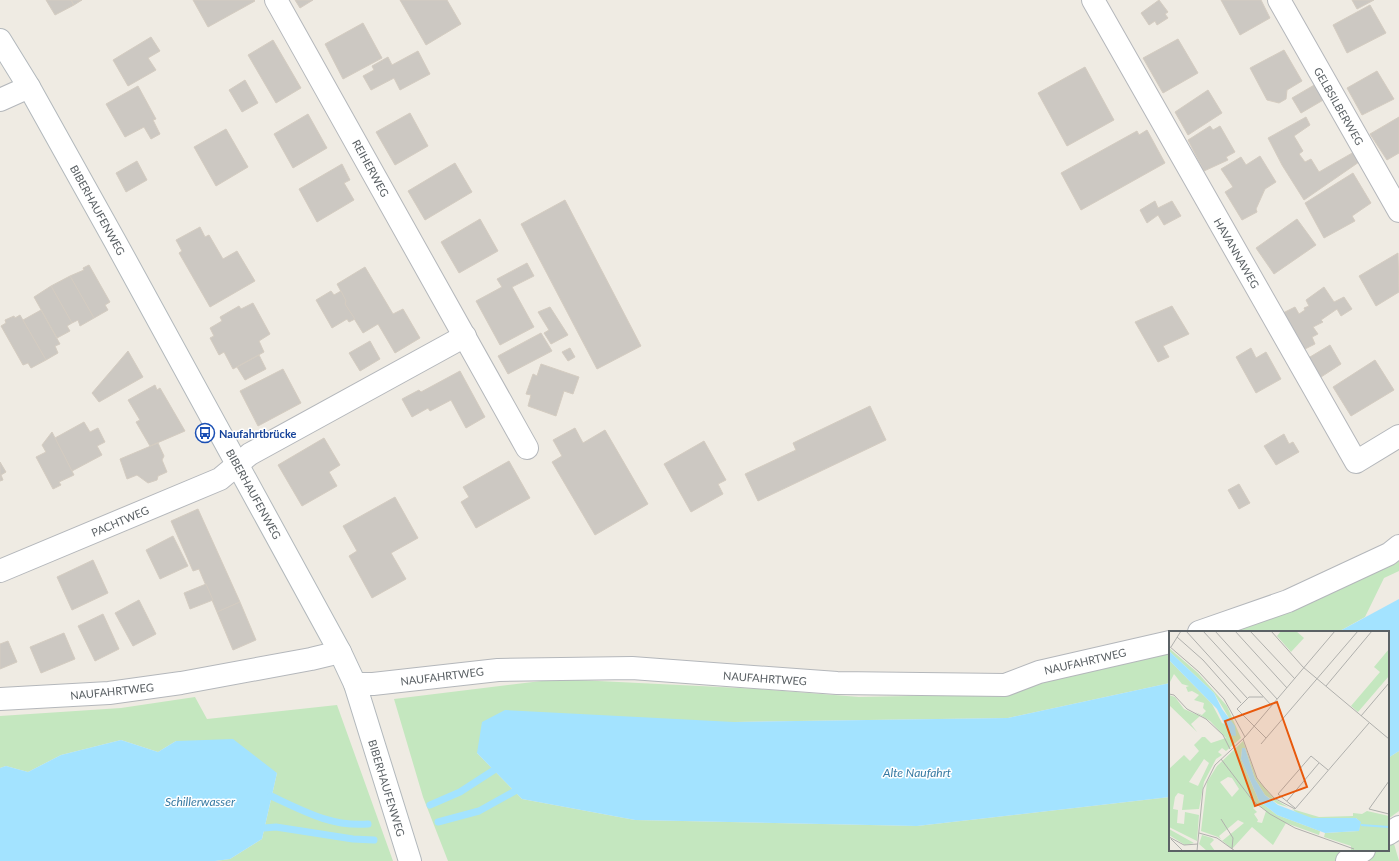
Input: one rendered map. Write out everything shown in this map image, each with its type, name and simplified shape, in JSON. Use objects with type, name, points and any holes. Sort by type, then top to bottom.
[{"type":"street","name":"REIHERWEG","points":[[276,0],[527,448]]},
{"type":"street","name":"HAVANNAWEG","points":[[1093,0],[1356,462],[1399,436]]},
{"type":"street","name":"GELBSILBERWEG","points":[[1279,0],[1399,211]]},
{"type":"street","name":"BIBERHAUFENWEG","points":[[0,40],[29,87],[340,652],[355,684],[407,854]]},
{"type":"street","points":[[0,100],[29,87]]},
{"type":"street","points":[[237,465],[250,454],[465,336]]},
{"type":"street","name":"PACHTWEG","points":[[0,571],[216,481],[237,465]]},
{"type":"street","points":[[1202,631],[1288,601],[1389,554],[1399,546]]},
{"type":"street","name":"NAUFAHRTWEG","points":[[355,684],[373,684],[498,670],[632,668],[837,683],[1005,684],[1039,672],[1169,642]]},
{"type":"street","name":"NAUFAHRTWEG","points":[[0,699],[109,693],[196,680],[311,659],[340,652]]},
{"type":"street","points":[[1389,833],[1399,827]]},
{"type":"street","points":[[1347,861],[1362,851]]},
{"type":"green space","points":[[1399,552],[1399,571],[1384,578],[1365,617],[1340,631],[1220,631]]},
{"type":"green space","points":[[1169,647],[1169,683],[1008,718],[734,722],[477,753],[522,799],[635,820],[917,826],[1169,797],[1169,851],[1389,851],[1389,826],[1399,861],[448,861],[423,797],[394,699],[558,679],[760,689],[859,697],[1011,694],[1036,679]]},
{"type":"green space","points":[[195,697],[207,719],[337,705],[393,861],[215,861],[230,859],[262,839],[277,773],[176,741],[158,752],[121,740],[61,755],[28,772],[6,766],[0,768],[0,716],[121,708]]},
{"type":"green space","points":[[1399,751],[1399,811],[1389,818],[1389,757]]},
{"type":"water","points":[[1399,599],[1399,751],[1389,757],[1389,631],[1340,631]]},
{"type":"water","name":"Alte Naufahrt","points":[[1169,683],[1169,797],[917,826],[635,820],[522,799],[477,753],[482,722],[505,710],[734,722],[1008,718]]},
{"type":"water","name":"Schillerwasser","points":[[233,739],[277,773],[262,839],[230,859],[215,861],[0,861],[0,768],[6,766],[28,772],[61,755],[121,740],[158,752],[176,741]]},
{"type":"building","points":[[46,0],[71,0],[74,5],[55,15]]},
{"type":"building","points":[[71,0],[82,0],[74,5]]},
{"type":"building","points":[[193,0],[254,0],[255,1],[208,27]]},
{"type":"building","points":[[295,0],[313,0],[300,8]]},
{"type":"building","points":[[400,0],[447,0],[461,24],[426,45]]},
{"type":"building","points":[[1159,0],[1168,12],[1165,14],[1168,18],[1157,25],[1155,21],[1149,25],[1141,13]]},
{"type":"building","points":[[1221,0],[1261,0],[1270,18],[1240,35]]},
{"type":"building","points":[[1352,0],[1374,0],[1357,9]]},
{"type":"building","points":[[1370,5],[1386,33],[1347,53],[1333,25]]},
{"type":"building","points":[[363,23],[382,58],[343,79],[325,44]]},
{"type":"building","points":[[151,37],[160,51],[148,58],[156,70],[128,86],[113,60]]},
{"type":"building","points":[[1178,39],[1198,73],[1163,93],[1143,58]]},
{"type":"building","points":[[273,40],[301,88],[276,103],[248,55]]},
{"type":"building","points":[[1284,50],[1302,81],[1287,90],[1286,99],[1279,103],[1267,100],[1250,68]]},
{"type":"building","points":[[418,51],[430,74],[400,90],[394,78],[371,90],[363,76],[374,70],[372,66],[388,57],[392,65]]},
{"type":"building","points":[[1085,67],[1114,120],[1067,146],[1038,93]]},
{"type":"building","points":[[1377,71],[1394,99],[1362,115],[1347,88]]},
{"type":"building","points":[[245,80],[258,103],[242,112],[229,90]]},
{"type":"building","points":[[1316,84],[1325,99],[1301,113],[1292,98]]},
{"type":"building","points":[[138,86],[156,119],[153,120],[160,134],[151,139],[144,127],[125,137],[106,104]]},
{"type":"building","points":[[1208,90],[1222,113],[1188,135],[1175,112]]},
{"type":"building","points":[[410,113],[428,146],[395,165],[376,132]]},
{"type":"building","points":[[308,114],[327,148],[293,168],[274,134]]},
{"type":"building","points":[[1306,117],[1310,125],[1294,136],[1303,151],[1299,154],[1305,162],[1311,159],[1319,172],[1354,152],[1359,162],[1304,200],[1282,165],[1268,138]]},
{"type":"building","points":[[1399,117],[1399,153],[1387,160],[1370,134]]},
{"type":"building","points":[[1210,126],[1213,130],[1220,126],[1235,152],[1226,157],[1228,160],[1204,171],[1188,140]]},
{"type":"building","points":[[226,129],[248,167],[216,186],[194,147]]},
{"type":"building","points":[[1147,130],[1165,163],[1081,210],[1061,173],[1137,131],[1139,135]]},
{"type":"building","points":[[1260,156],[1276,182],[1265,189],[1256,209],[1257,212],[1242,220],[1225,192],[1233,187],[1221,169],[1241,157],[1246,165]]},
{"type":"building","points":[[137,161],[147,180],[126,192],[116,173]]},
{"type":"building","points":[[455,163],[472,192],[425,220],[408,191]]},
{"type":"building","points":[[342,164],[350,180],[344,183],[354,200],[317,222],[299,189]]},
{"type":"building","points":[[1353,173],[1371,203],[1352,216],[1355,221],[1324,238],[1305,203]]},
{"type":"building","points":[[565,200],[641,346],[597,369],[521,224]]},
{"type":"building","points":[[1155,201],[1158,208],[1172,201],[1181,216],[1164,225],[1158,215],[1147,223],[1140,210]]},
{"type":"building","points":[[480,219],[498,251],[459,273],[441,242]]},
{"type":"building","points":[[1297,219],[1316,245],[1274,274],[1256,248]]},
{"type":"building","points":[[200,227],[205,237],[209,235],[223,259],[237,251],[255,281],[210,307],[179,253],[182,251],[176,240]]},
{"type":"building","points":[[1398,253],[1399,292],[1376,306],[1359,276]]},
{"type":"building","points":[[527,263],[534,276],[512,287],[534,327],[500,345],[476,301],[502,287],[497,279]]},
{"type":"building","points":[[89,265],[110,302],[105,305],[108,310],[94,318],[70,276],[84,270],[83,268]]},
{"type":"building","points":[[365,267],[393,314],[403,309],[420,338],[395,353],[378,324],[363,333],[345,304],[346,301],[337,284]]},
{"type":"building","points":[[70,276],[94,318],[80,326],[78,320],[72,323],[51,286]]},
{"type":"building","points":[[51,286],[72,323],[67,326],[70,331],[57,338],[34,297]]},
{"type":"building","points":[[1324,287],[1334,302],[1344,297],[1352,309],[1341,316],[1337,309],[1321,320],[1323,322],[1313,327],[1318,334],[1312,337],[1315,344],[1299,352],[1279,315],[1295,307],[1299,314],[1305,310],[1304,308],[1309,306],[1306,300]]},
{"type":"building","points":[[331,291],[334,295],[341,291],[346,301],[345,304],[355,319],[349,322],[347,319],[332,328],[316,300]]},
{"type":"building","points":[[253,303],[270,334],[259,341],[264,352],[233,369],[224,352],[219,355],[210,338],[214,336],[210,328],[222,321],[220,317],[239,306],[241,309]]},
{"type":"building","points":[[1172,306],[1189,334],[1163,346],[1169,357],[1158,362],[1135,322]]},
{"type":"building","points":[[550,307],[568,335],[551,344],[544,333],[549,330],[538,312]]},
{"type":"building","points":[[41,310],[60,344],[55,346],[58,353],[46,360],[23,320]]},
{"type":"building","points":[[20,315],[46,360],[31,368],[28,363],[23,365],[1,326],[6,323],[5,320],[14,316],[15,318]]},
{"type":"building","points":[[541,333],[552,351],[508,374],[498,356]]},
{"type":"building","points":[[370,341],[380,359],[360,371],[349,353]]},
{"type":"building","points":[[1330,345],[1341,364],[1318,379],[1305,360]]},
{"type":"building","points":[[570,348],[575,357],[568,361],[562,352]]},
{"type":"building","points":[[1251,348],[1256,358],[1266,352],[1281,379],[1256,393],[1236,357]]},
{"type":"building","points":[[128,351],[143,377],[99,402],[92,393]]},
{"type":"building","points":[[259,355],[266,369],[245,380],[237,367]]},
{"type":"building","points":[[1375,360],[1394,390],[1351,416],[1333,387]]},
{"type":"building","points":[[541,364],[579,377],[573,394],[564,391],[556,416],[528,406],[531,395],[526,394],[533,374],[537,376]]},
{"type":"building","points":[[283,369],[301,403],[258,426],[240,391]]},
{"type":"building","points":[[460,371],[485,417],[466,428],[451,400],[430,411],[428,408],[412,417],[402,399],[419,390],[421,392]]},
{"type":"building","points":[[155,385],[157,390],[160,388],[185,431],[150,446],[136,422],[140,420],[128,400]]},
{"type":"building","points":[[870,406],[886,440],[758,501],[745,474],[796,450],[793,443]]},
{"type":"building","points":[[84,422],[90,432],[98,428],[105,442],[97,446],[102,455],[72,471],[55,438]]},
{"type":"building","points":[[575,428],[583,443],[605,430],[648,504],[595,535],[552,462],[562,456],[553,440]]},
{"type":"building","points":[[52,432],[74,475],[59,482],[61,485],[53,489],[36,457],[46,452],[42,445]]},
{"type":"building","points":[[1284,434],[1289,444],[1293,442],[1299,452],[1276,465],[1264,446]]},
{"type":"building","points":[[324,438],[340,465],[329,472],[337,486],[302,506],[278,465]]},
{"type":"building","points":[[704,441],[726,480],[718,484],[723,494],[691,512],[664,464]]},
{"type":"building","points":[[158,443],[164,456],[162,460],[167,472],[158,476],[157,480],[148,483],[137,475],[127,479],[120,459]]},
{"type":"building","points":[[509,461],[530,498],[476,528],[461,502],[469,497],[463,487]]},
{"type":"building","points":[[0,462],[6,472],[1,475],[3,480],[0,481]]},
{"type":"building","points":[[1239,484],[1250,503],[1239,509],[1228,490]]},
{"type":"building","points":[[395,497],[418,538],[391,553],[406,579],[372,598],[349,556],[357,551],[343,526]]},
{"type":"building","points":[[198,509],[240,602],[217,612],[199,569],[193,571],[171,521]]},
{"type":"building","points":[[173,536],[188,566],[160,579],[146,550]]},
{"type":"building","points":[[93,560],[108,593],[72,610],[57,577]]},
{"type":"building","points":[[206,584],[213,600],[190,609],[184,593]]},
{"type":"building","points":[[139,600],[156,634],[133,646],[115,613]]},
{"type":"building","points":[[240,602],[256,640],[233,650],[217,612]]},
{"type":"building","points":[[103,614],[119,649],[95,661],[78,626]]},
{"type":"building","points":[[64,633],[75,659],[41,673],[30,647]]},
{"type":"building","points":[[8,641],[17,662],[0,669],[0,644]]},
{"type":"waterway","points":[[430,805],[460,792],[494,770]]},
{"type":"waterway","points":[[438,822],[479,811],[515,791]]},
{"type":"waterway","points":[[271,796],[318,817],[342,823],[368,824]]},
{"type":"waterway","points":[[264,828],[276,827],[353,839],[374,840]]},
{"type":"place","name":"Naufahrtbrücke","points":[[205,433]]}]
